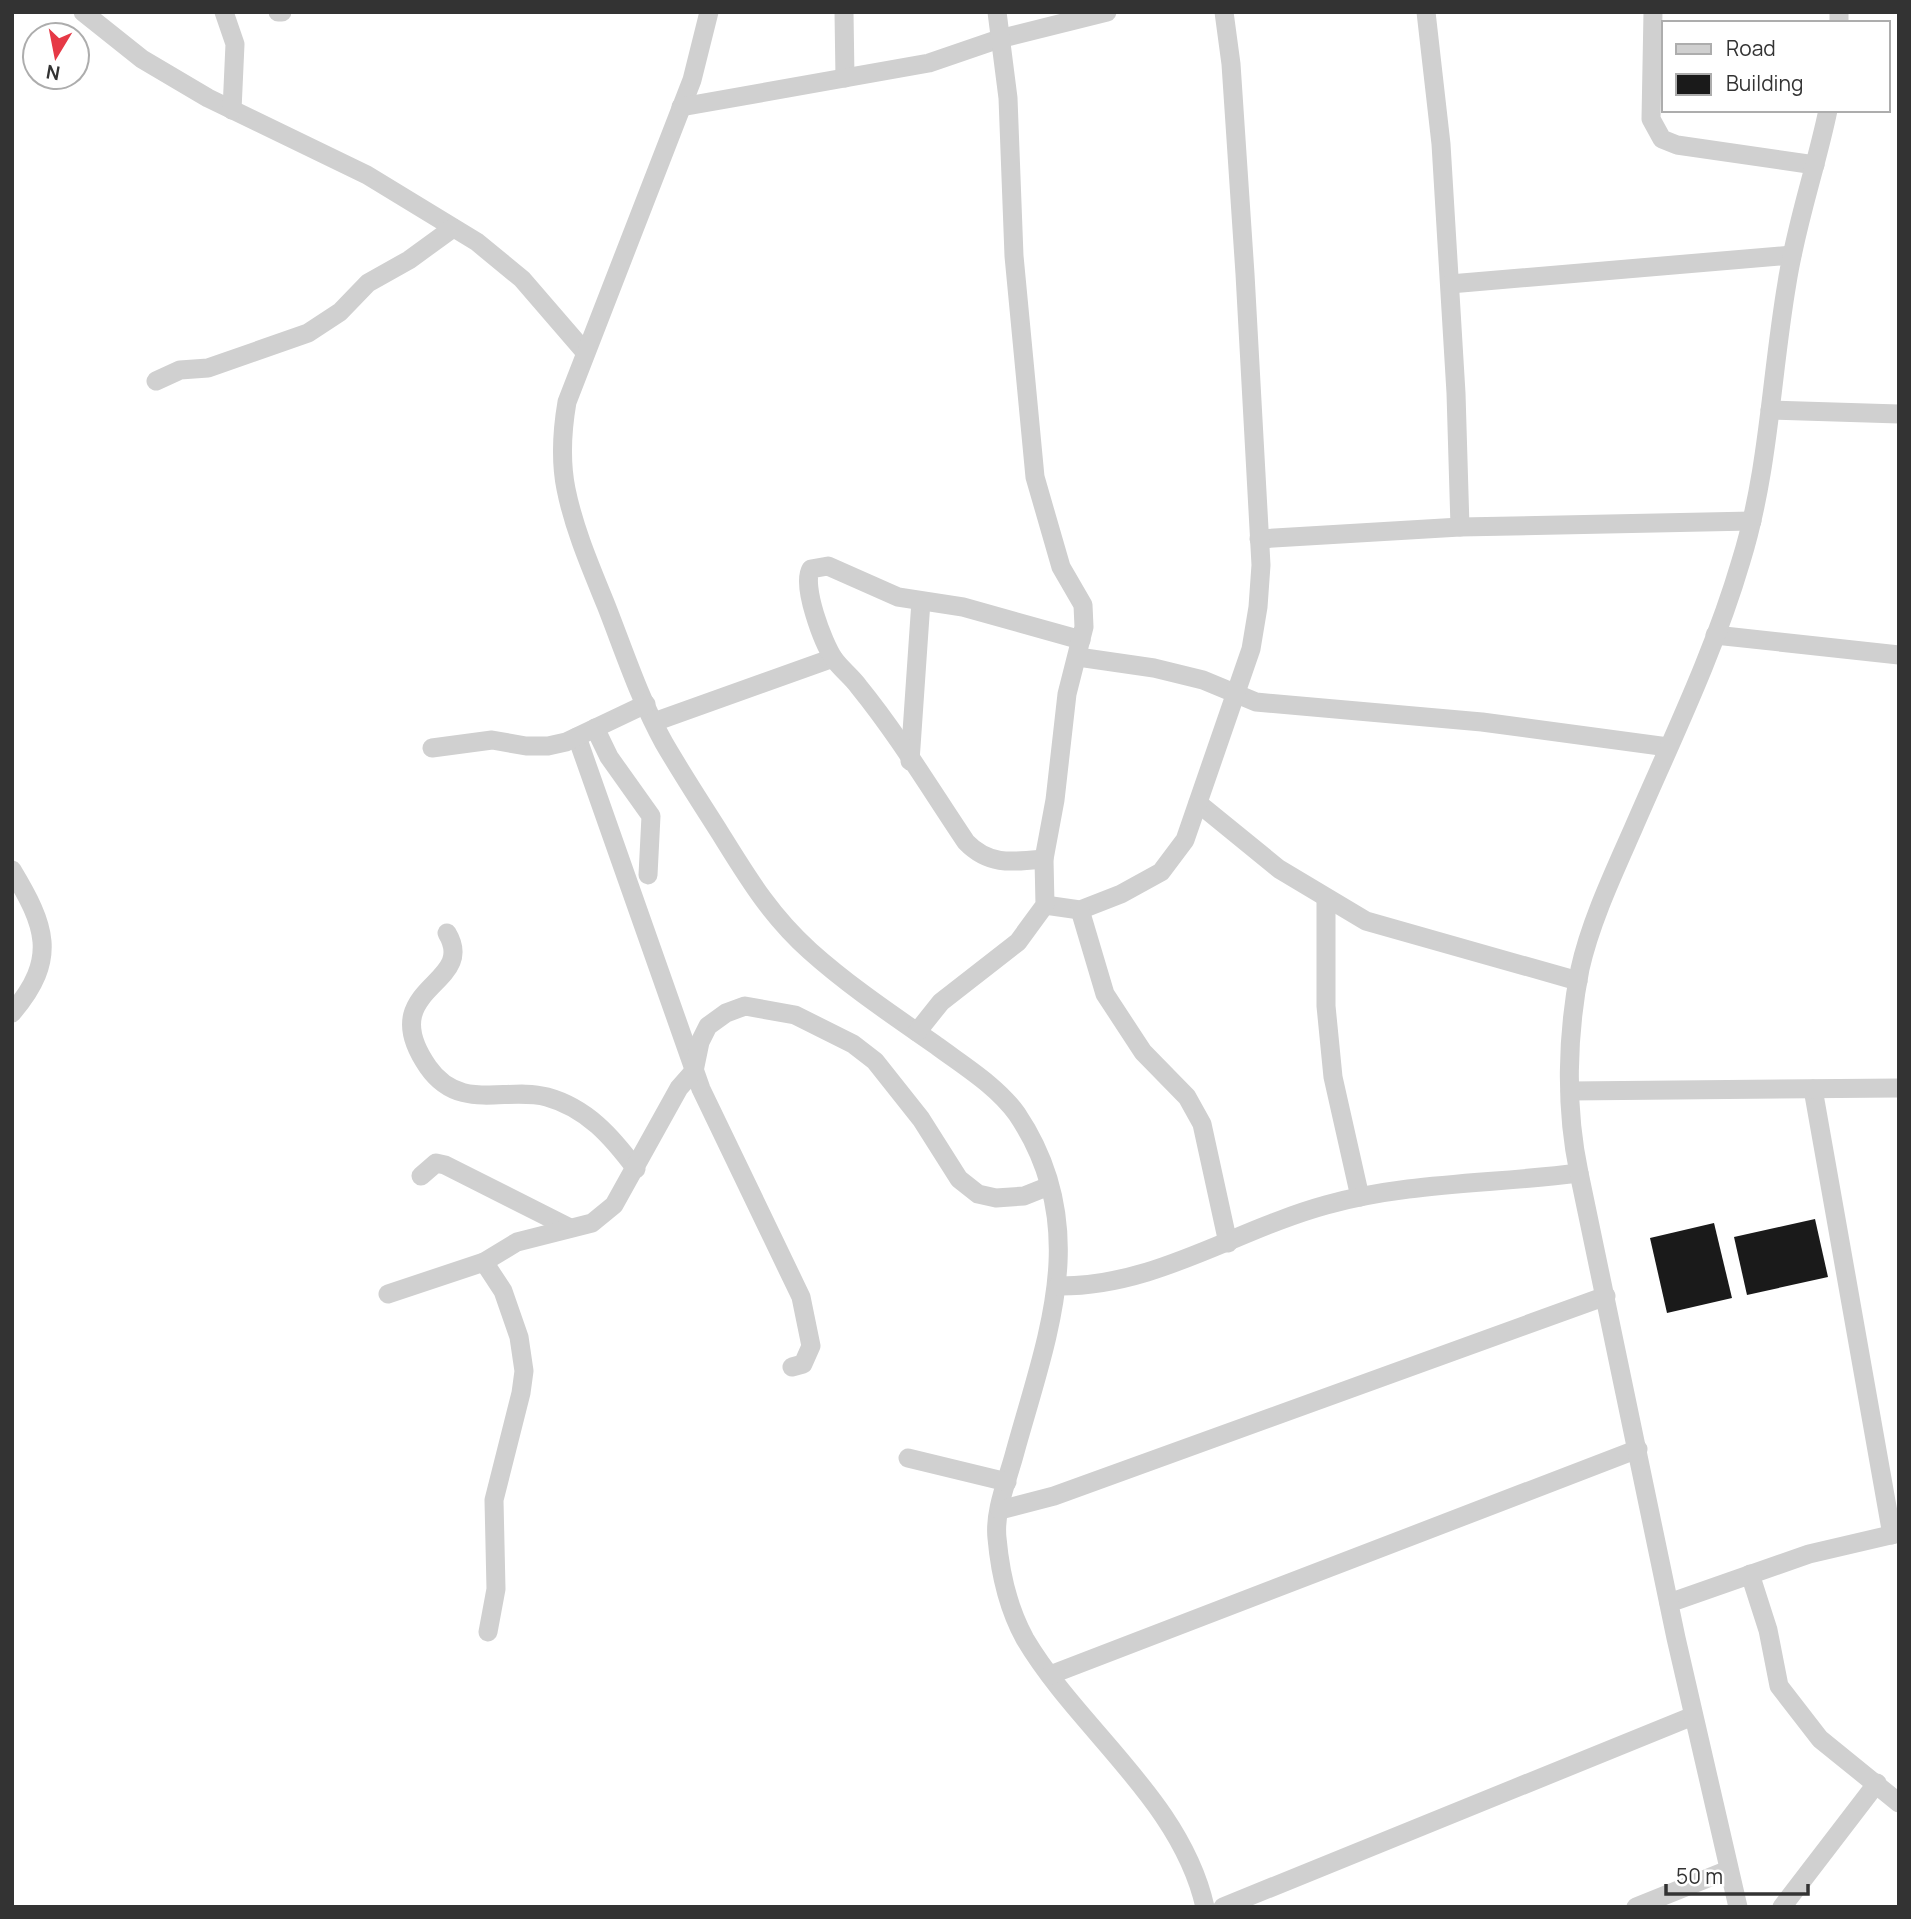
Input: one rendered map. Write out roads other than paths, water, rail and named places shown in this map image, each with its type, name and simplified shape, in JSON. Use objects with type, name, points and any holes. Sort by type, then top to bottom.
[{"type":"street","points":[[83,12],[142,59],[232,110],[367,175],[477,242],[522,279],[585,352]]},
{"type":"street","points":[[224,12],[235,44],[232,110]]},
{"type":"street","points":[[709,12],[681,107],[567,402],[561,433],[566,490],[600,590],[650,713],[748,880],[777,921],[814,955],[986,1082],[1016,1112],[1037,1153],[1054,1200],[1059,1251],[1058,1286],[1042,1362],[1007,1482],[996,1531],[1006,1592],[1024,1636],[1050,1675],[1164,1818],[1189,1858],[1205,1907]]},
{"type":"street","points":[[844,12],[845,78]]},
{"type":"street","points":[[917,1032],[941,1002],[1018,942],[1045,905],[1044,859],[1055,800],[1067,694],[1079,649],[1083,605],[1061,567],[1035,477],[1014,256],[1008,98],[997,12]]},
{"type":"street","points":[[681,107],[929,63],[999,39],[1107,12]]},
{"type":"street","points":[[1045,905],[1080,910],[1121,894],[1161,872],[1185,839],[1251,649],[1258,607],[1259,539],[1245,274],[1231,64],[1224,12]]},
{"type":"street","points":[[1426,12],[1441,144],[1460,527]]},
{"type":"street","points":[[1653,12],[1651,119],[1662,139],[1677,145],[1815,165]]},
{"type":"street","points":[[1738,1907],[1693,1716],[1578,1173],[1571,1129],[1570,1091],[1574,1006],[1581,966],[1614,873],[1715,635],[1741,561],[1752,521],[1791,255],[1828,112]]},
{"type":"street","points":[[156,381],[180,370],[208,368],[308,333],[340,312],[368,283],[409,260],[453,228]]},
{"type":"street","points":[[1450,284],[1791,255]]},
{"type":"street","points":[[1770,410],[1899,414]]},
{"type":"street","points":[[1259,539],[1460,527],[1752,521]]},
{"type":"street","points":[[1044,859],[1005,863],[979,854],[966,842],[860,687],[833,658],[819,627],[809,589],[811,569],[828,566],[898,597],[963,607],[1079,649],[1203,680],[1256,702],[1482,722],[1668,747]]},
{"type":"street","points":[[910,761],[921,601]]},
{"type":"street","points":[[1715,635],[1899,655]]},
{"type":"street","points":[[432,748],[492,740],[526,746],[548,746],[595,728],[833,658]]},
{"type":"street","points":[[595,728],[605,750],[651,816],[648,875]]},
{"type":"street","points":[[577,737],[694,1071],[727,1148],[801,1297],[811,1346],[803,1364],[792,1367]]},
{"type":"street","points":[[1198,803],[1279,869],[1366,921],[1578,981]]},
{"type":"street","points":[[12,870],[37,912],[42,940],[39,970],[33,984],[12,1013]]},
{"type":"street","points":[[1326,899],[1326,1006],[1333,1077],[1360,1197]]},
{"type":"street","points":[[1080,910],[1105,994],[1143,1052],[1187,1097],[1202,1124],[1228,1242]]},
{"type":"street","points":[[447,933],[455,947],[455,958],[413,1009],[410,1028],[429,1069],[445,1084],[475,1096],[545,1097],[588,1115],[615,1140],[636,1169]]},
{"type":"street","points":[[388,1294],[484,1262],[517,1242],[592,1223],[614,1205],[679,1088],[694,1071],[700,1042],[708,1026],[726,1013],[745,1006],[795,1015],[853,1044],[875,1062],[921,1119],[959,1179],[978,1194],[996,1198],[1024,1196],[1049,1186]]},
{"type":"street","points":[[1570,1091],[1899,1088]]},
{"type":"street","points":[[1669,1603],[1809,1554],[1895,1534],[1813,1089]]},
{"type":"street","points":[[421,1175],[436,1163],[445,1165],[570,1228]]},
{"type":"street","points":[[1058,1286],[1103,1284],[1141,1276],[1272,1222],[1360,1197],[1457,1183],[1578,1173]]},
{"type":"street","points":[[484,1262],[503,1291],[519,1337],[524,1371],[522,1393],[494,1500],[496,1589],[488,1632]]},
{"type":"street","points":[[1000,1510],[1054,1496],[1606,1296]]},
{"type":"street","points":[[1050,1675],[1638,1449]]},
{"type":"street","points":[[908,1458],[1007,1482]]},
{"type":"street","points":[[1751,1574],[1768,1630],[1779,1686],[1821,1739],[1899,1803]]},
{"type":"street","points":[[1223,1907],[1693,1716]]},
{"type":"street","points":[[1782,1907],[1877,1783]]},
{"type":"street","points":[[1636,1907],[1728,1870]]}]
